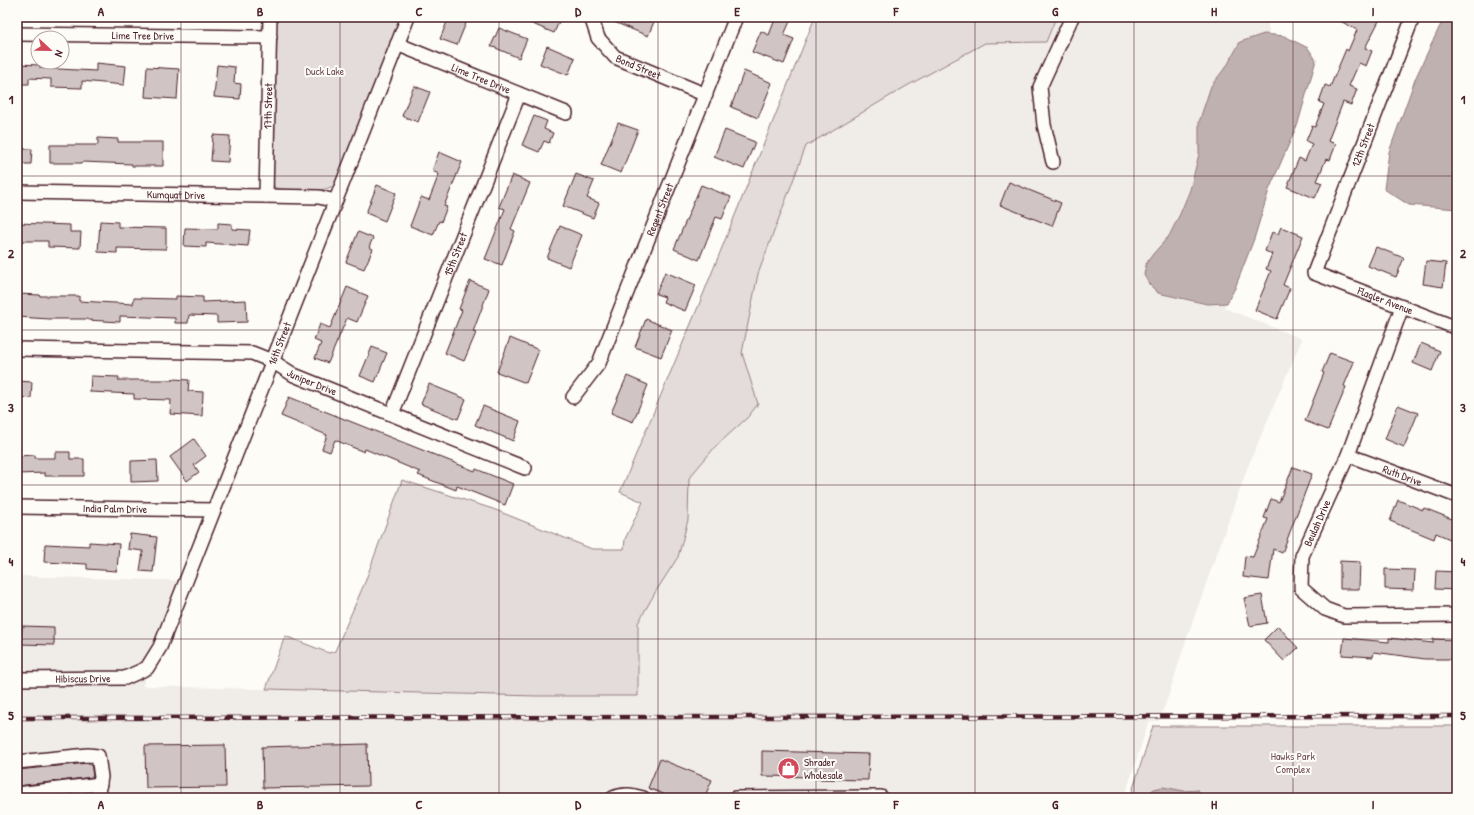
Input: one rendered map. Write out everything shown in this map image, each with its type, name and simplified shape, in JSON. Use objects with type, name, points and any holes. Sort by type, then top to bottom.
[{"type":"street","name":"17th Street","points":[[266,196],[270,17]]},
{"type":"street","name":"16th Street","points":[[147,668],[160,647],[408,17]]},
{"type":"street","name":"Bond Street","points":[[592,17],[598,38],[614,57],[706,95]]},
{"type":"street","name":"Regent Street","points":[[573,397],[599,363],[736,17]]},
{"type":"street","points":[[1053,162],[1044,125],[1040,87],[1072,17]]},
{"type":"street","name":"12th Street","points":[[1314,273],[1412,17]]},
{"type":"street","name":"Lime Tree Drive","points":[[17,34],[270,37]]},
{"type":"street","name":"Lime Tree Drive","points":[[397,44],[566,113]]},
{"type":"street","name":"15th Street","points":[[392,414],[519,94]]},
{"type":"street","name":"Kumquat Drive","points":[[17,192],[319,197],[335,201]]},
{"type":"street","name":"Flagler Avenue","points":[[1314,273],[1457,328]]},
{"type":"street","name":"Beulah Drive","points":[[1402,307],[1348,455],[1302,556],[1302,588],[1325,609],[1344,616],[1457,615]]},
{"type":"street","points":[[1431,318],[1457,318]]},
{"type":"street","name":"Juniper Drive","points":[[17,349],[252,353],[272,361],[294,375],[525,468]]},
{"type":"street","name":"Ruth Drive","points":[[1348,455],[1457,496]]},
{"type":"street","name":"India Palm Drive","points":[[17,507],[214,510]]},
{"type":"street","name":"Hibiscus Drive","points":[[17,679],[126,678],[147,668]]},
{"type":"street","points":[[17,762],[88,755],[98,756],[101,777],[97,798]]},
{"type":"street","points":[[17,794],[100,784]]},
{"type":"street","points":[[614,798],[620,795],[628,794],[643,798]]},
{"type":"street","points":[[735,798],[881,798]]},
{"type":"shaded area","points":[[1056,17],[1267,17],[1269,34],[1264,34],[1240,42],[1228,64],[1211,86],[1199,122],[1199,154],[1190,190],[1167,240],[1158,293],[1207,304],[1225,303],[1224,308],[1302,339],[1247,469],[1186,640],[1159,721],[1151,721],[1148,724],[1124,798],[17,798],[17,576],[192,581],[142,686],[537,696],[638,696],[638,623],[656,591],[688,520],[689,478],[715,447],[747,418],[758,404],[742,353],[758,274],[806,146],[905,87],[985,43],[1046,42]]},
{"type":"shaded area","points":[[1445,17],[1457,17],[1457,209],[1409,205],[1384,189],[1389,152],[1416,77]]},
{"type":"shaded area","points":[[1264,34],[1284,36],[1308,48],[1316,60],[1298,123],[1269,190],[1254,239],[1235,288],[1227,303],[1207,304],[1158,293],[1149,284],[1144,275],[1146,264],[1169,236],[1190,190],[1199,154],[1199,122],[1211,86],[1228,64],[1240,42]]},
{"type":"shaded area","points":[[1163,787],[1184,791],[1198,790],[1200,792],[1195,798],[1147,798],[1148,794],[1154,789]]},
{"type":"green space","name":"Duck Lake","points":[[275,17],[402,17],[334,186],[327,189],[305,191],[275,188],[271,180]]},
{"type":"green space","points":[[815,17],[1056,17],[1046,42],[985,43],[905,87],[806,146],[758,274],[742,353],[758,404],[747,418],[715,447],[689,478],[688,520],[678,557],[638,623],[638,696],[537,696],[266,689],[285,636],[329,653],[335,651],[365,582],[402,480],[493,509],[592,549],[624,549],[625,539],[643,502],[620,492],[698,307]]},
{"type":"green space","name":"Hawks Park Complex","points":[[1153,726],[1457,726],[1457,798],[1130,798]]},
{"type":"building","points":[[449,17],[459,17],[458,20],[466,23],[457,45],[440,39]]},
{"type":"building","points":[[516,17],[561,17],[554,33]]},
{"type":"building","points":[[602,17],[656,17],[648,36]]},
{"type":"building","points":[[776,17],[792,17],[784,35],[794,39],[784,64],[752,52],[761,31],[769,35]]},
{"type":"building","points":[[1333,17],[1381,17],[1365,48],[1372,51],[1366,66],[1359,63],[1349,86],[1357,89],[1351,105],[1343,102],[1328,141],[1336,144],[1330,160],[1326,159],[1317,181],[1322,183],[1315,198],[1287,187],[1299,158],[1305,161],[1312,144],[1306,141],[1312,126],[1315,127],[1324,104],[1319,102],[1325,85],[1330,87],[1346,49],[1348,51],[1357,30]]},
{"type":"building","points":[[499,28],[527,39],[519,58],[491,46]]},
{"type":"building","points":[[547,46],[575,58],[568,75],[540,64]]},
{"type":"building","points":[[96,63],[126,66],[124,85],[82,81],[82,88],[51,87],[51,79],[29,78],[29,84],[17,84],[17,64],[30,65],[30,70],[96,71]]},
{"type":"building","points":[[217,65],[235,67],[234,83],[241,84],[240,99],[214,97]]},
{"type":"building","points":[[147,67],[179,69],[177,99],[145,97]]},
{"type":"building","points":[[744,71],[772,83],[758,118],[731,107]]},
{"type":"building","points":[[414,86],[430,92],[418,122],[402,116]]},
{"type":"building","points":[[534,116],[547,121],[544,129],[553,133],[549,143],[544,141],[539,152],[522,145]]},
{"type":"building","points":[[618,123],[638,130],[621,173],[601,165]]},
{"type":"building","points":[[725,130],[755,142],[744,169],[714,157]]},
{"type":"building","points":[[213,135],[230,136],[228,162],[211,161]]},
{"type":"building","points":[[98,138],[118,139],[118,142],[163,142],[163,166],[132,166],[132,164],[82,162],[50,163],[50,145],[98,145]]},
{"type":"building","points":[[17,149],[32,149],[31,164],[17,164]]},
{"type":"building","points":[[439,152],[462,162],[444,206],[447,207],[441,222],[439,221],[433,235],[410,226],[421,197],[429,200],[439,174],[432,171]]},
{"type":"building","points":[[576,174],[594,181],[587,198],[599,203],[593,218],[563,206]]},
{"type":"building","points":[[512,175],[530,183],[511,229],[515,231],[502,265],[485,259],[505,209],[499,207]]},
{"type":"building","points":[[1009,182],[1061,203],[1052,226],[1000,205]]},
{"type":"building","points":[[377,185],[396,193],[385,221],[366,213]]},
{"type":"building","points":[[701,185],[731,197],[722,219],[716,217],[699,260],[674,249]]},
{"type":"building","points":[[100,221],[118,222],[118,227],[166,228],[166,249],[117,248],[117,253],[98,252]]},
{"type":"building","points":[[17,223],[70,225],[70,232],[81,232],[80,248],[48,247],[48,241],[17,241]]},
{"type":"building","points":[[218,223],[232,224],[232,229],[250,230],[248,246],[206,243],[206,247],[184,246],[185,228],[218,229]]},
{"type":"building","points":[[560,226],[582,235],[569,267],[547,258]]},
{"type":"building","points":[[1281,227],[1303,236],[1283,285],[1290,288],[1277,319],[1255,310],[1271,271],[1266,269],[1272,254],[1265,251],[1272,232],[1278,234]]},
{"type":"building","points":[[358,232],[373,238],[369,247],[373,249],[364,269],[346,262]]},
{"type":"building","points":[[1376,247],[1404,258],[1396,277],[1368,266]]},
{"type":"building","points":[[1426,261],[1446,263],[1443,287],[1423,284]]},
{"type":"building","points":[[665,272],[696,285],[685,311],[663,302],[665,297],[656,294]]},
{"type":"building","points":[[470,281],[489,289],[473,332],[476,333],[464,361],[445,353],[462,310],[459,309]]},
{"type":"building","points":[[347,287],[368,296],[357,322],[347,318],[328,363],[315,358],[321,343],[314,340],[320,324],[330,328]]},
{"type":"building","points":[[17,294],[40,296],[79,296],[79,301],[133,304],[134,298],[176,299],[176,296],[203,297],[203,302],[246,300],[247,322],[217,323],[217,316],[189,315],[188,323],[175,323],[175,318],[120,316],[120,322],[88,319],[17,317]]},
{"type":"building","points":[[646,319],[672,330],[661,357],[635,347]]},
{"type":"building","points":[[510,338],[539,350],[526,383],[497,372]]},
{"type":"building","points":[[1421,343],[1440,351],[1432,371],[1413,363]]},
{"type":"building","points":[[372,347],[387,353],[375,382],[360,376]]},
{"type":"building","points":[[1330,353],[1354,362],[1344,386],[1346,387],[1328,430],[1305,421],[1324,373],[1322,372]]},
{"type":"building","points":[[91,376],[119,377],[118,380],[189,380],[188,391],[203,392],[202,416],[170,414],[171,400],[134,399],[134,394],[90,392]]},
{"type":"building","points":[[627,376],[648,385],[633,422],[611,413]]},
{"type":"building","points":[[17,381],[32,382],[31,398],[17,397]]},
{"type":"building","points":[[429,384],[466,399],[458,419],[421,404]]},
{"type":"building","points":[[289,397],[475,471],[476,469],[513,484],[505,505],[457,486],[456,490],[418,475],[420,472],[365,449],[364,452],[335,440],[330,452],[322,449],[327,435],[281,416]]},
{"type":"building","points":[[1398,405],[1418,413],[1404,447],[1385,439]]},
{"type":"building","points":[[483,406],[520,421],[513,441],[475,425]]},
{"type":"building","points":[[194,439],[206,456],[194,465],[199,472],[187,481],[170,457]]},
{"type":"building","points":[[55,452],[70,452],[70,459],[84,459],[84,476],[45,476],[45,473],[17,474],[17,456],[35,455],[35,458],[55,458]]},
{"type":"building","points":[[157,460],[158,481],[131,482],[131,461]]},
{"type":"building","points":[[1293,467],[1312,474],[1282,553],[1273,549],[1269,580],[1243,577],[1245,556],[1253,557],[1268,519],[1264,518],[1271,499],[1279,502]]},
{"type":"building","points":[[1398,500],[1457,521],[1457,542],[1436,533],[1434,539],[1390,521]]},
{"type":"building","points":[[130,534],[157,537],[153,572],[140,571],[143,551],[128,549]]},
{"type":"building","points":[[89,542],[119,544],[117,571],[87,569],[87,564],[44,562],[45,544],[89,546]]},
{"type":"building","points":[[1340,561],[1360,562],[1359,589],[1340,589]]},
{"type":"building","points":[[1385,569],[1415,570],[1414,590],[1385,589]]},
{"type":"building","points":[[1436,571],[1457,572],[1457,590],[1435,589]]},
{"type":"building","points":[[1262,595],[1267,623],[1250,626],[1244,598]]},
{"type":"building","points":[[22,626],[54,627],[54,645],[21,644]]},
{"type":"building","points":[[1278,626],[1298,648],[1284,661],[1264,640]]},
{"type":"building","points":[[1344,638],[1389,642],[1389,638],[1433,643],[1433,639],[1457,640],[1457,659],[1425,659],[1374,652],[1373,657],[1342,655]]},
{"type":"building","points":[[367,744],[368,786],[263,788],[262,747]]},
{"type":"building","points":[[225,745],[226,787],[146,788],[145,746]]},
{"type":"building","points":[[762,751],[869,754],[868,780],[762,776]]},
{"type":"building","points":[[660,759],[712,780],[704,798],[674,798],[648,788]]},
{"type":"building","points":[[91,763],[93,777],[17,786],[17,770]]},
{"type":"railway","points":[[17,718],[1457,716]]},
{"type":"place","name":"Shrader Wholesale","points":[[788,768]]}]
